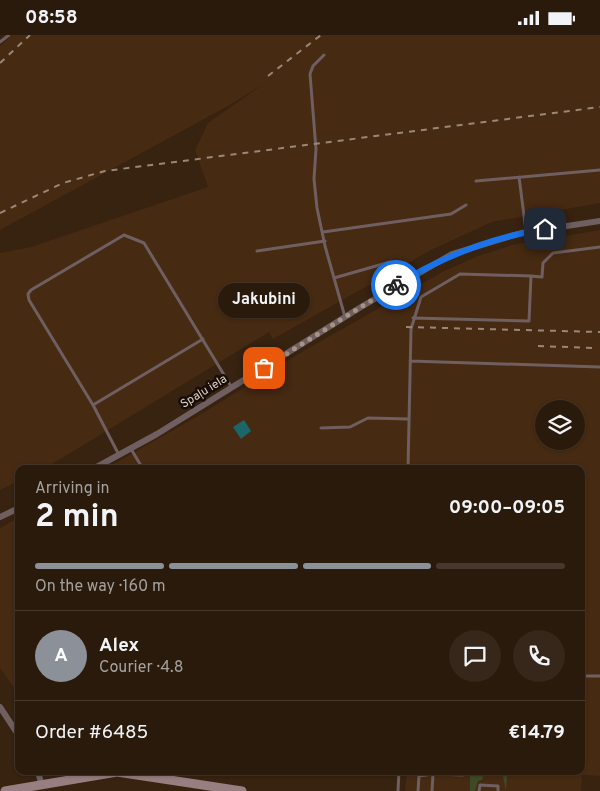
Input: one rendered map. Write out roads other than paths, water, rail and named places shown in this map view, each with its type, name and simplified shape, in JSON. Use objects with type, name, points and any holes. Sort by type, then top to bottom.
[{"type":"street","name":"Spaļu iela","points":[[100,465],[131,449],[420,271],[452,254],[526,232],[600,221]]},
{"type":"street","points":[[0,517],[15,509]]},
{"type":"street","points":[[0,707],[15,730]]},
{"type":"street","points":[[39,775],[41,783]]},
{"type":"street","points":[[5,791],[94,775]]},
{"type":"street","points":[[147,775],[242,791]]},
{"type":"lane","points":[[0,42],[9,35]]},
{"type":"lane","points":[[324,55],[313,66],[310,74],[316,149],[314,179],[317,208],[324,232],[324,241],[345,318]]},
{"type":"lane","points":[[476,181],[600,170]]},
{"type":"lane","points":[[519,177],[526,232]]},
{"type":"lane","points":[[324,232],[451,214],[466,205]]},
{"type":"lane","points":[[119,455],[94,405],[29,300],[28,294],[31,290],[124,235],[133,237],[144,243],[232,388]]},
{"type":"lane","points":[[257,251],[324,241]]},
{"type":"lane","points":[[408,465],[410,361],[413,318],[421,297],[460,274],[542,277],[543,263],[553,253],[600,247]]},
{"type":"lane","points":[[334,278],[390,262]]},
{"type":"lane","points":[[413,318],[529,321],[531,276]]},
{"type":"lane","points":[[94,405],[202,339]]},
{"type":"lane","points":[[410,361],[600,367]]},
{"type":"lane","points":[[321,428],[350,427],[368,418],[409,419]]},
{"type":"lane","points":[[131,449],[141,465]]},
{"type":"lane","points":[[585,676],[600,676]]},
{"type":"lane","points":[[398,791],[399,775]]},
{"type":"lane","points":[[418,791],[419,776],[426,775]]},
{"type":"lane","points":[[432,791],[433,775]]},
{"type":"lane","points":[[478,791],[480,785],[498,786],[498,791]]},
{"type":"water","points":[[244,420],[251,431],[241,439],[233,427]]},
{"type":"railway","points":[[0,63],[30,35]]},
{"type":"railway","points":[[268,76],[321,35]]},
{"type":"railway","points":[[0,213],[63,183],[105,171],[600,107]]},
{"type":"railway","points":[[406,327],[600,332]]},
{"type":"railway","points":[[538,346],[594,348]]},
{"type":"place","name":"Jakubini","points":[[264,368]]}]
